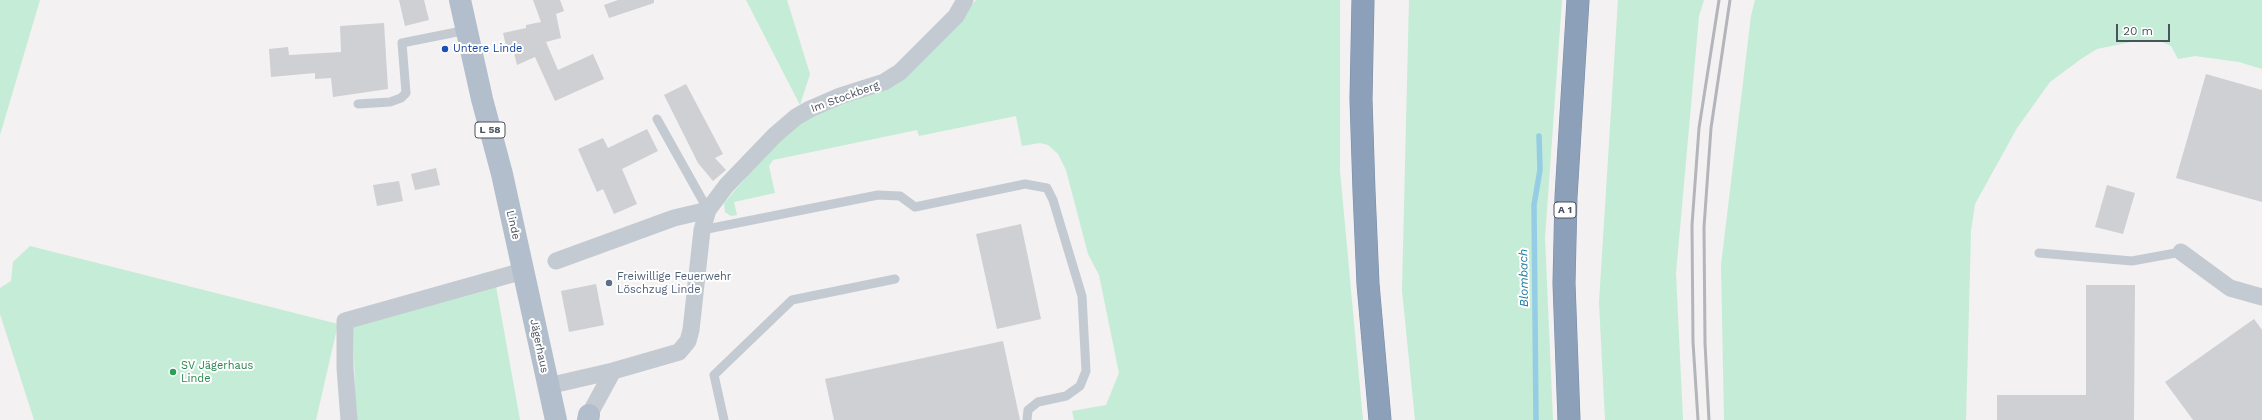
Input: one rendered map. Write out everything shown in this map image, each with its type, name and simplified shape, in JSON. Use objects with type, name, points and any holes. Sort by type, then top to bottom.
[{"type":"highway","points":[[1363,0],[1362,98],[1364,199],[1368,284],[1380,420]]},
{"type":"highway","name":"A 1","points":[[1569,420],[1564,283],[1566,197],[1578,0]]},
{"type":"main road","name":"Linde","points":[[460,0],[523,271]]},
{"type":"main road","name":"Jägerhaus","points":[[523,271],[556,420]]},
{"type":"street","name":"Im Stockberg","points":[[548,386],[613,371],[679,352],[688,341],[702,230],[708,210],[726,186],[775,135],[796,117],[840,96],[884,82],[900,72],[956,16],[965,0]]},
{"type":"street","points":[[556,261],[674,218],[708,210]]},
{"type":"street","points":[[2182,252],[2230,288],[2262,297]]},
{"type":"street","points":[[350,420],[345,368],[346,321],[523,271]]},
{"type":"street","points":[[588,418],[613,371]]},
{"type":"lane","points":[[358,104],[390,102],[401,98],[406,93],[402,43],[467,30]]},
{"type":"lane","points":[[657,119],[708,210]]},
{"type":"lane","points":[[702,230],[878,195],[900,196],[915,206],[1025,184],[1047,188],[1053,200],[1082,296],[1086,371],[1080,386],[1066,396],[1038,402],[1028,410],[1027,420]]},
{"type":"lane","points":[[2038,253],[2132,261],[2182,252]]},
{"type":"lane","points":[[724,420],[714,375],[792,300],[894,278]]},
{"type":"green space","points":[[0,0],[40,0],[0,135]]},
{"type":"green space","points":[[746,0],[787,0],[810,74],[800,105]]},
{"type":"green space","points":[[976,0],[1340,0],[1340,171],[1363,420],[1074,420],[1072,411],[1106,405],[1119,373],[1099,275],[1088,254],[1066,170],[1058,154],[1048,145],[1040,143],[1022,146],[1016,116],[919,136],[917,130],[773,160],[769,166],[775,193],[734,202],[737,215],[731,216],[725,212],[724,203],[775,144],[805,120],[837,105],[886,89],[952,31]]},
{"type":"green space","points":[[1409,0],[1562,0],[1545,238],[1553,420],[1415,420],[1402,290]]},
{"type":"green space","points":[[1618,0],[1704,0],[1699,16],[1676,273],[1683,420],[1605,420],[1599,302]]},
{"type":"green space","points":[[1755,0],[2262,0],[2262,69],[2239,62],[2195,56],[2178,59],[2171,46],[2158,40],[2140,40],[2097,49],[2050,82],[2017,128],[1975,204],[1971,231],[1966,420],[1724,420],[1721,265],[1751,16]]},
{"type":"green space","name":"SV Jägerhaus Linde","points":[[30,246],[338,324],[316,420],[34,420],[0,314],[0,288],[11,281],[13,262]]},
{"type":"green space","points":[[496,286],[520,420],[356,420],[353,322]]},
{"type":"building","points":[[399,0],[424,0],[429,20],[405,26]]},
{"type":"building","points":[[533,0],[560,0],[564,11],[556,14],[561,38],[546,42],[558,70],[593,54],[604,79],[555,101],[535,57],[517,65],[514,53],[508,54],[503,33],[526,28],[526,25],[541,22]]},
{"type":"building","points":[[618,0],[654,0],[654,3],[609,18],[604,5]]},
{"type":"building","points":[[384,23],[388,89],[333,97],[331,78],[315,79],[315,73],[271,77],[269,49],[288,47],[289,55],[341,52],[340,26]]},
{"type":"building","points":[[2206,74],[2262,90],[2262,202],[2176,178]]},
{"type":"building","points":[[686,84],[723,154],[715,158],[726,170],[713,181],[698,163],[664,95]]},
{"type":"building","points":[[647,129],[658,151],[622,169],[637,204],[614,214],[603,189],[597,192],[578,149],[603,138],[608,148]]},
{"type":"building","points":[[436,168],[440,185],[415,190],[411,174]]},
{"type":"building","points":[[399,181],[403,201],[377,206],[373,185]]},
{"type":"building","points":[[2107,185],[2135,193],[2123,234],[2095,227]]},
{"type":"building","points":[[1021,224],[1041,319],[997,329],[976,234]]},
{"type":"building","points":[[596,284],[604,325],[569,332],[561,291]]},
{"type":"building","points":[[2086,285],[2135,285],[2134,420],[1997,420],[1997,395],[2086,395]]},
{"type":"building","points":[[2254,319],[2262,330],[2262,420],[2193,420],[2165,382]]},
{"type":"building","points":[[1003,341],[1020,420],[834,420],[825,379]]},
{"type":"waterway","name":"Blombach","points":[[1536,420],[1534,205],[1540,170],[1539,136]]},
{"type":"railway","points":[[1698,420],[1693,342],[1692,225],[1699,128],[1719,0]]},
{"type":"railway","points":[[1709,420],[1705,343],[1704,227],[1711,128],[1730,0]]},
{"type":"place","name":"Untere Linde","points":[[445,49]]},
{"type":"place","name":"Freiwillige Feuerwehr Löschzug Linde","points":[[609,283]]},
{"type":"place","name":"SV Jägerhaus Linde","points":[[173,372]]}]
